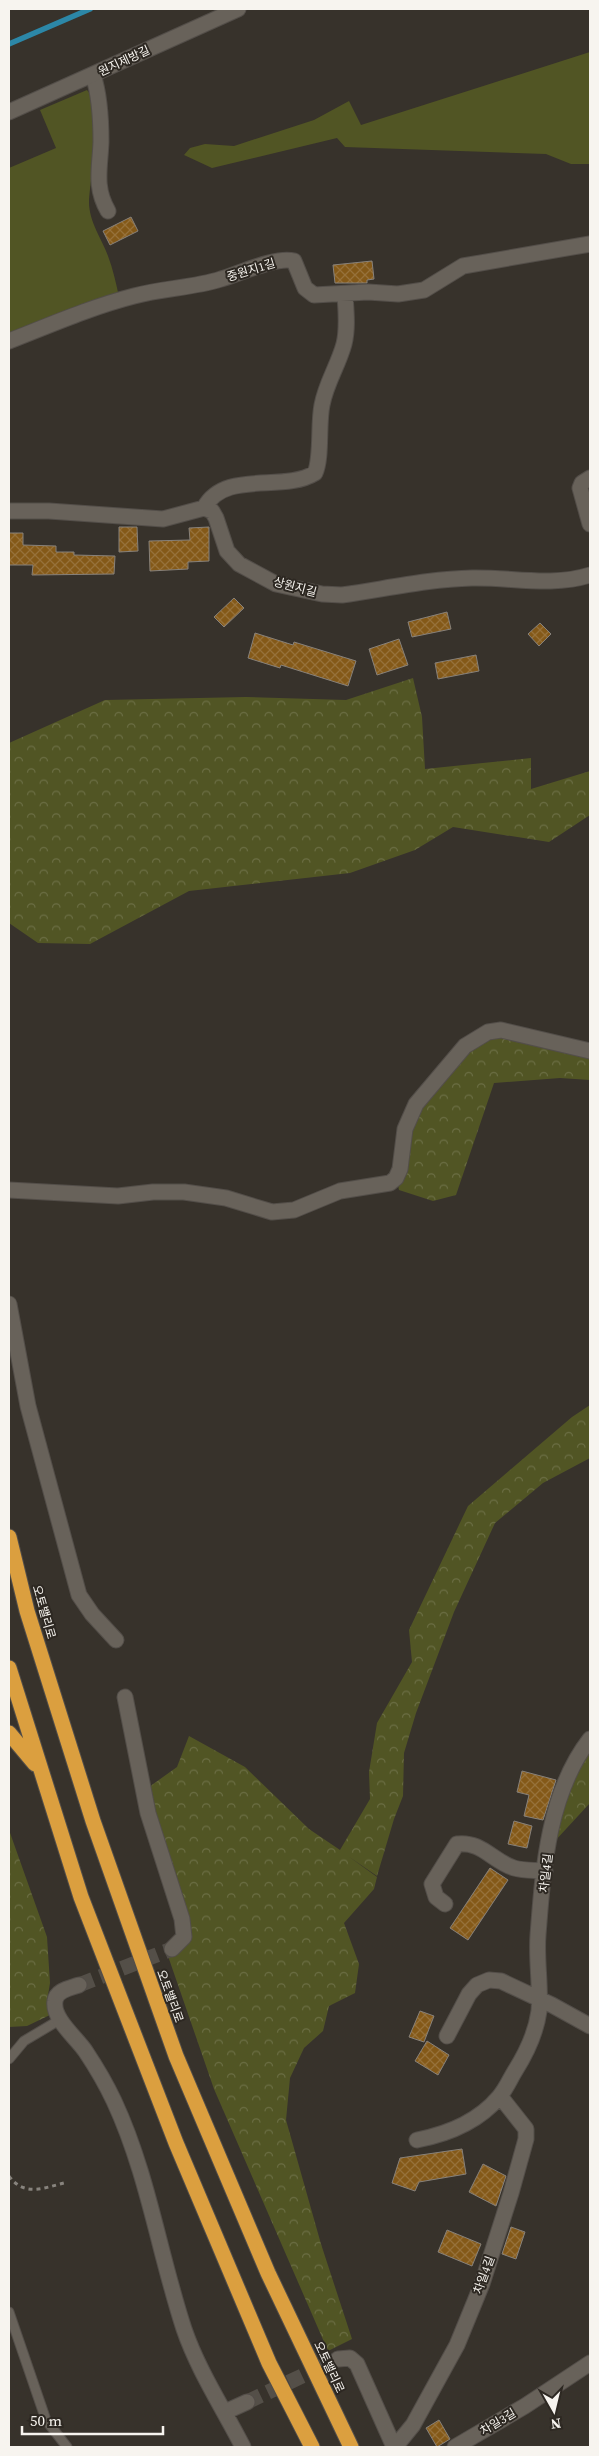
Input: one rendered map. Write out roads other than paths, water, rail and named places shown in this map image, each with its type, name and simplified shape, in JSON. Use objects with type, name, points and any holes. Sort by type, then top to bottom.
[{"type":"highway","name":"오토밸리로","points":[[9,1538],[27,1611],[92,1821],[176,2056],[268,2274],[350,2447]]},
{"type":"highway","points":[[9,1668],[81,1897],[176,2143],[269,2363],[312,2447]]},
{"type":"highway","points":[[9,1733],[42,1773]]},
{"type":"street","name":"원지제방길","points":[[9,112],[93,76],[238,9]]},
{"type":"street","points":[[93,76],[97,89],[100,123],[98,183],[100,198],[108,211]]},
{"type":"street","name":"중원지1길","points":[[9,341],[104,304],[160,290],[221,279],[248,269],[284,261],[294,261],[298,266],[303,284],[308,293],[314,295],[412,293],[424,290],[463,266],[590,244]]},
{"type":"street","points":[[9,511],[49,511],[163,518],[204,508],[208,500],[226,488],[302,478],[315,473],[319,466],[318,425],[322,403],[327,383],[344,345],[347,331],[345,295]]},
{"type":"street","points":[[590,478],[582,483],[580,488],[590,524]]},
{"type":"street","name":"상원지길","points":[[204,508],[212,511],[216,518],[227,551],[232,558],[276,584],[314,592],[342,594],[472,578],[570,580],[590,574]]},
{"type":"street","points":[[9,1190],[118,1196],[184,1192],[226,1198],[272,1212],[294,1210],[340,1191],[390,1184],[396,1178],[400,1169],[405,1129],[416,1104],[452,1060],[476,1037],[488,1032],[501,1030],[590,1051]]},
{"type":"street","points":[[9,1304],[28,1406],[79,1595],[92,1614],[116,1640]]},
{"type":"street","points":[[125,1697],[148,1814],[182,1919],[184,1937],[172,1949]]},
{"type":"street","name":"차일4길","points":[[417,2140],[440,2136],[459,2128],[480,2115],[500,2096],[531,2042],[538,2018],[538,1935],[545,1872],[557,1805],[566,1779],[590,1740]]},
{"type":"street","points":[[445,1904],[436,1897],[432,1884],[457,1844],[470,1844],[479,1847],[516,1869],[545,1872]]},
{"type":"street","points":[[447,2036],[469,1994],[482,1982],[501,1981],[590,2026]]},
{"type":"street","points":[[79,1985],[63,1991],[55,2000],[56,2010],[85,2050],[109,2091],[125,2125],[143,2177],[184,2329],[196,2360],[243,2447]]},
{"type":"street","name":"차일4길","points":[[395,2447],[413,2425],[457,2345],[482,2284],[511,2193],[526,2139],[526,2129],[500,2096]]},
{"type":"street","points":[[338,2360],[350,2358],[358,2364],[395,2447]]},
{"type":"street","name":"차일3길","points":[[455,2447],[525,2406],[590,2363]]},
{"type":"street","points":[[225,2412],[247,2402]]},
{"type":"lane","points":[[9,2059],[24,2041],[61,2019]]},
{"type":"lane","points":[[9,2312],[46,2420],[67,2447]]},
{"type":"waterway","points":[[9,44],[90,9]]},
{"type":"tunnel","points":[[79,1985],[172,1949]]},
{"type":"tunnel","points":[[247,2402],[338,2359]]}]
